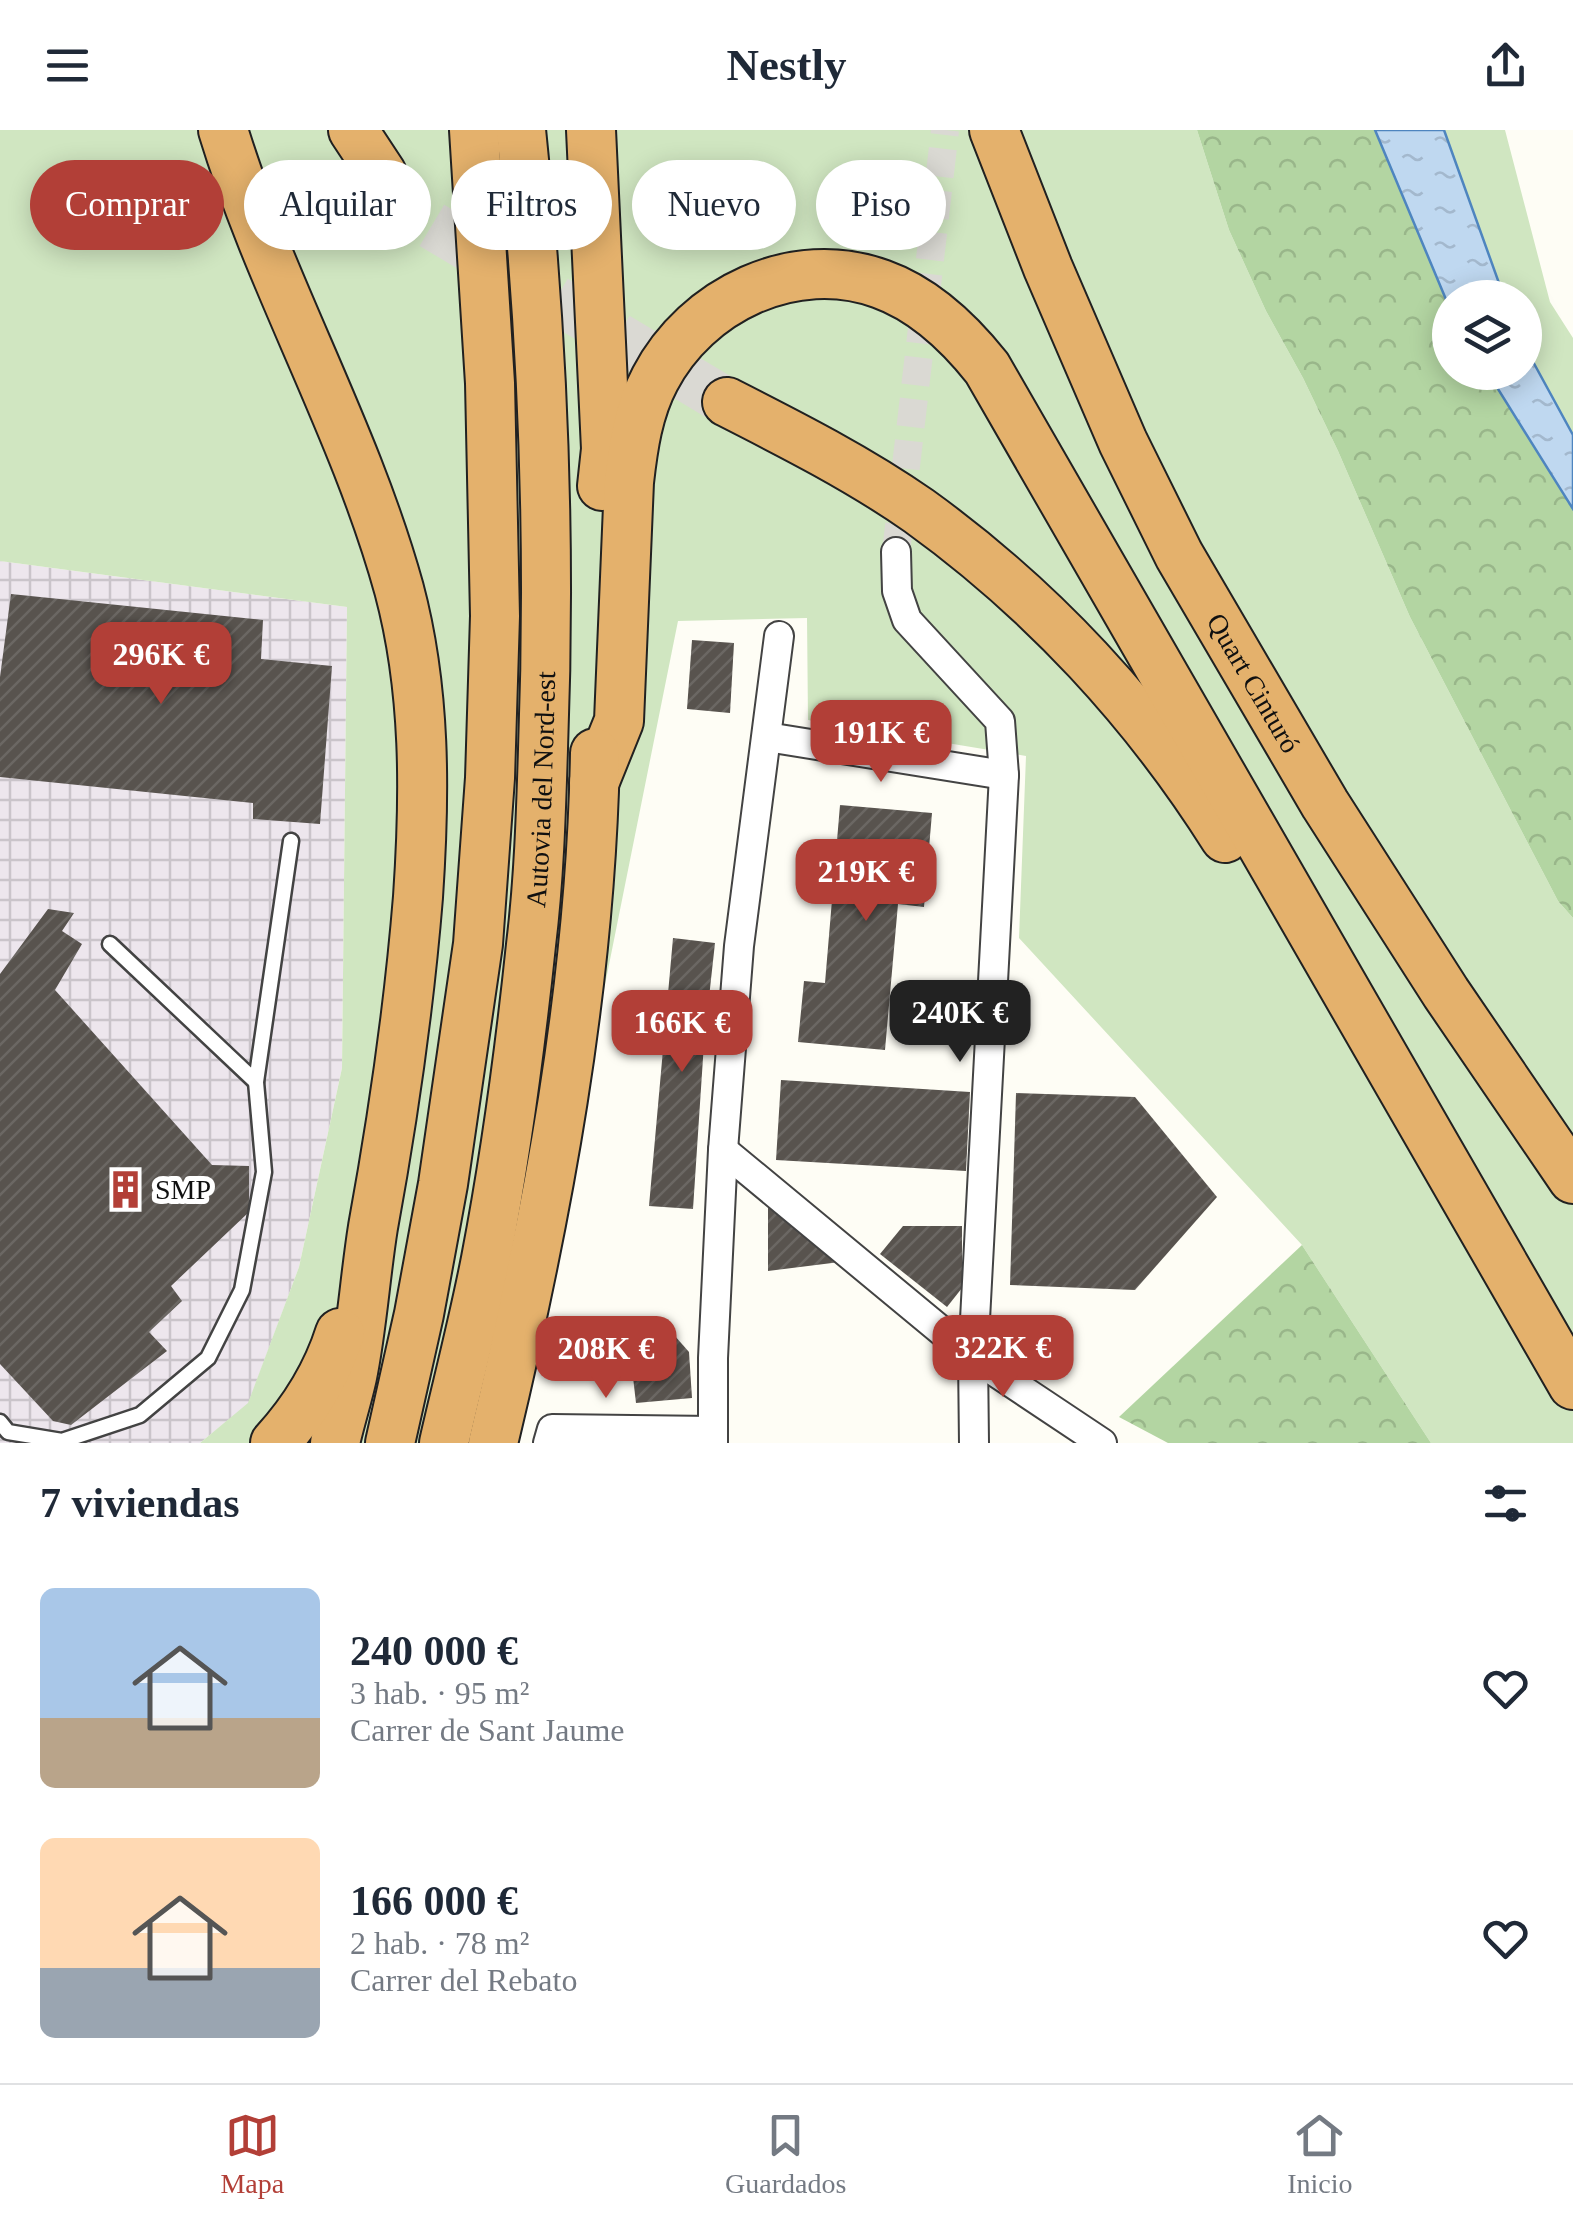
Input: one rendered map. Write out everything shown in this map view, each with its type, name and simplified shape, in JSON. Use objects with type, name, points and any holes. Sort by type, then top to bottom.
[{"type":"highway","points":[[223,130],[270,260],[363,479],[400,593],[414,665],[423,766],[414,942],[396,1095],[352,1375],[335,1443]]},
{"type":"highway","points":[[353,130],[373,160]]},
{"type":"highway","name":"Autovia del Nord-est","points":[[390,1443],[443,1184],[478,944],[490,778],[495,616],[491,441],[474,130]]},
{"type":"highway","name":"Autovia del Nord-est","points":[[444,1443],[486,1262],[501,1173],[532,940],[542,791],[548,631],[544,418],[521,130]]},
{"type":"highway","points":[[566,130],[599,522]]},
{"type":"highway","points":[[493,1443],[519,1335],[569,1053],[588,883],[599,522],[606,449],[592,130]]},
{"type":"highway","name":"Quart Cinturó","points":[[999,138],[1048,268],[1123,442],[1180,555],[1325,804],[1446,993],[1573,1179]]},
{"type":"highway","points":[[594,784],[619,720],[634,444],[654,380],[670,354],[697,323],[766,283],[829,274],[856,277],[904,294],[954,330],[987,368],[1573,1386]]},
{"type":"highway","points":[[727,402],[814,446],[918,510],[1056,626],[1123,696],[1207,808],[1573,1386]]},
{"type":"highway","points":[[275,1443],[311,1396],[335,1349],[356,1280],[366,1271]]},
{"type":"street","points":[[896,552],[897,591],[908,620],[1000,721],[1004,776],[974,1357],[974,1443]]},
{"type":"street","points":[[548,1443],[552,1429],[713,1437],[723,1150],[739,946],[779,636]]},
{"type":"street","points":[[767,737],[1004,776]]},
{"type":"street","points":[[723,1150],[974,1357],[1102,1443]]},
{"type":"lane","points":[[0,1422],[8,1432],[62,1441],[140,1414],[208,1358],[242,1290],[264,1172],[256,1082],[292,841]]},
{"type":"lane","points":[[110,944],[256,1082]]},
{"type":"shaded area","points":[[0,561],[347,607],[342,1068],[299,1267],[248,1404],[200,1443],[0,1443]]},
{"type":"green space","points":[[0,130],[1197,130],[1229,230],[1338,451],[1410,617],[1558,901],[1573,918],[1573,1443],[1431,1443],[1302,1245],[1019,938],[1026,756],[808,720],[807,618],[678,621],[513,1443],[200,1443],[248,1403],[299,1267],[342,1068],[347,607],[0,561]]},
{"type":"green space","points":[[1197,130],[1375,130],[1438,280],[1432,280],[1432,390],[1499,390],[1573,509],[1573,918],[1558,901],[1410,617],[1338,451],[1229,230]]},
{"type":"green space","points":[[1444,130],[1505,130],[1550,302],[1573,338],[1573,435],[1542,378],[1542,280],[1498,280]]},
{"type":"green space","points":[[1302,1245],[1431,1443],[1168,1443],[1119,1417]]},
{"type":"water","points":[[1375,130],[1444,130],[1498,280],[1438,280]]},
{"type":"water","points":[[1542,378],[1573,435],[1573,509],[1499,390],[1542,390]]},
{"type":"building","points":[[11,594],[263,620],[261,659],[332,666],[320,824],[253,819],[253,803],[0,777],[0,677]]},
{"type":"building","points":[[692,640],[734,643],[730,713],[687,709]]},
{"type":"building","points":[[840,805],[932,813],[924,907],[898,904],[885,1050],[798,1042],[804,981],[825,983]]},
{"type":"building","name":"SMP","points":[[48,909],[74,913],[62,931],[82,944],[55,990],[212,1165],[249,1166],[249,1212],[171,1286],[182,1301],[149,1332],[167,1351],[71,1425],[53,1421],[0,1364],[0,974]]},
{"type":"building","points":[[673,938],[715,943],[693,1209],[649,1206]]},
{"type":"building","points":[[781,1080],[970,1092],[966,1171],[776,1160]]},
{"type":"building","points":[[1016,1093],[1135,1097],[1217,1197],[1135,1290],[1010,1285]]},
{"type":"building","points":[[768,1201],[848,1261],[768,1271]]},
{"type":"building","points":[[903,1226],[962,1226],[962,1288],[947,1307],[880,1254]]},
{"type":"building","points":[[667,1327],[689,1352],[692,1398],[636,1403],[628,1334]]},
{"type":"tunnel","points":[[896,552],[945,130]]},
{"type":"tunnel","points":[[431,225],[727,402]]},
{"type":"place","name":"SMP","points":[[125,1189]]}]
